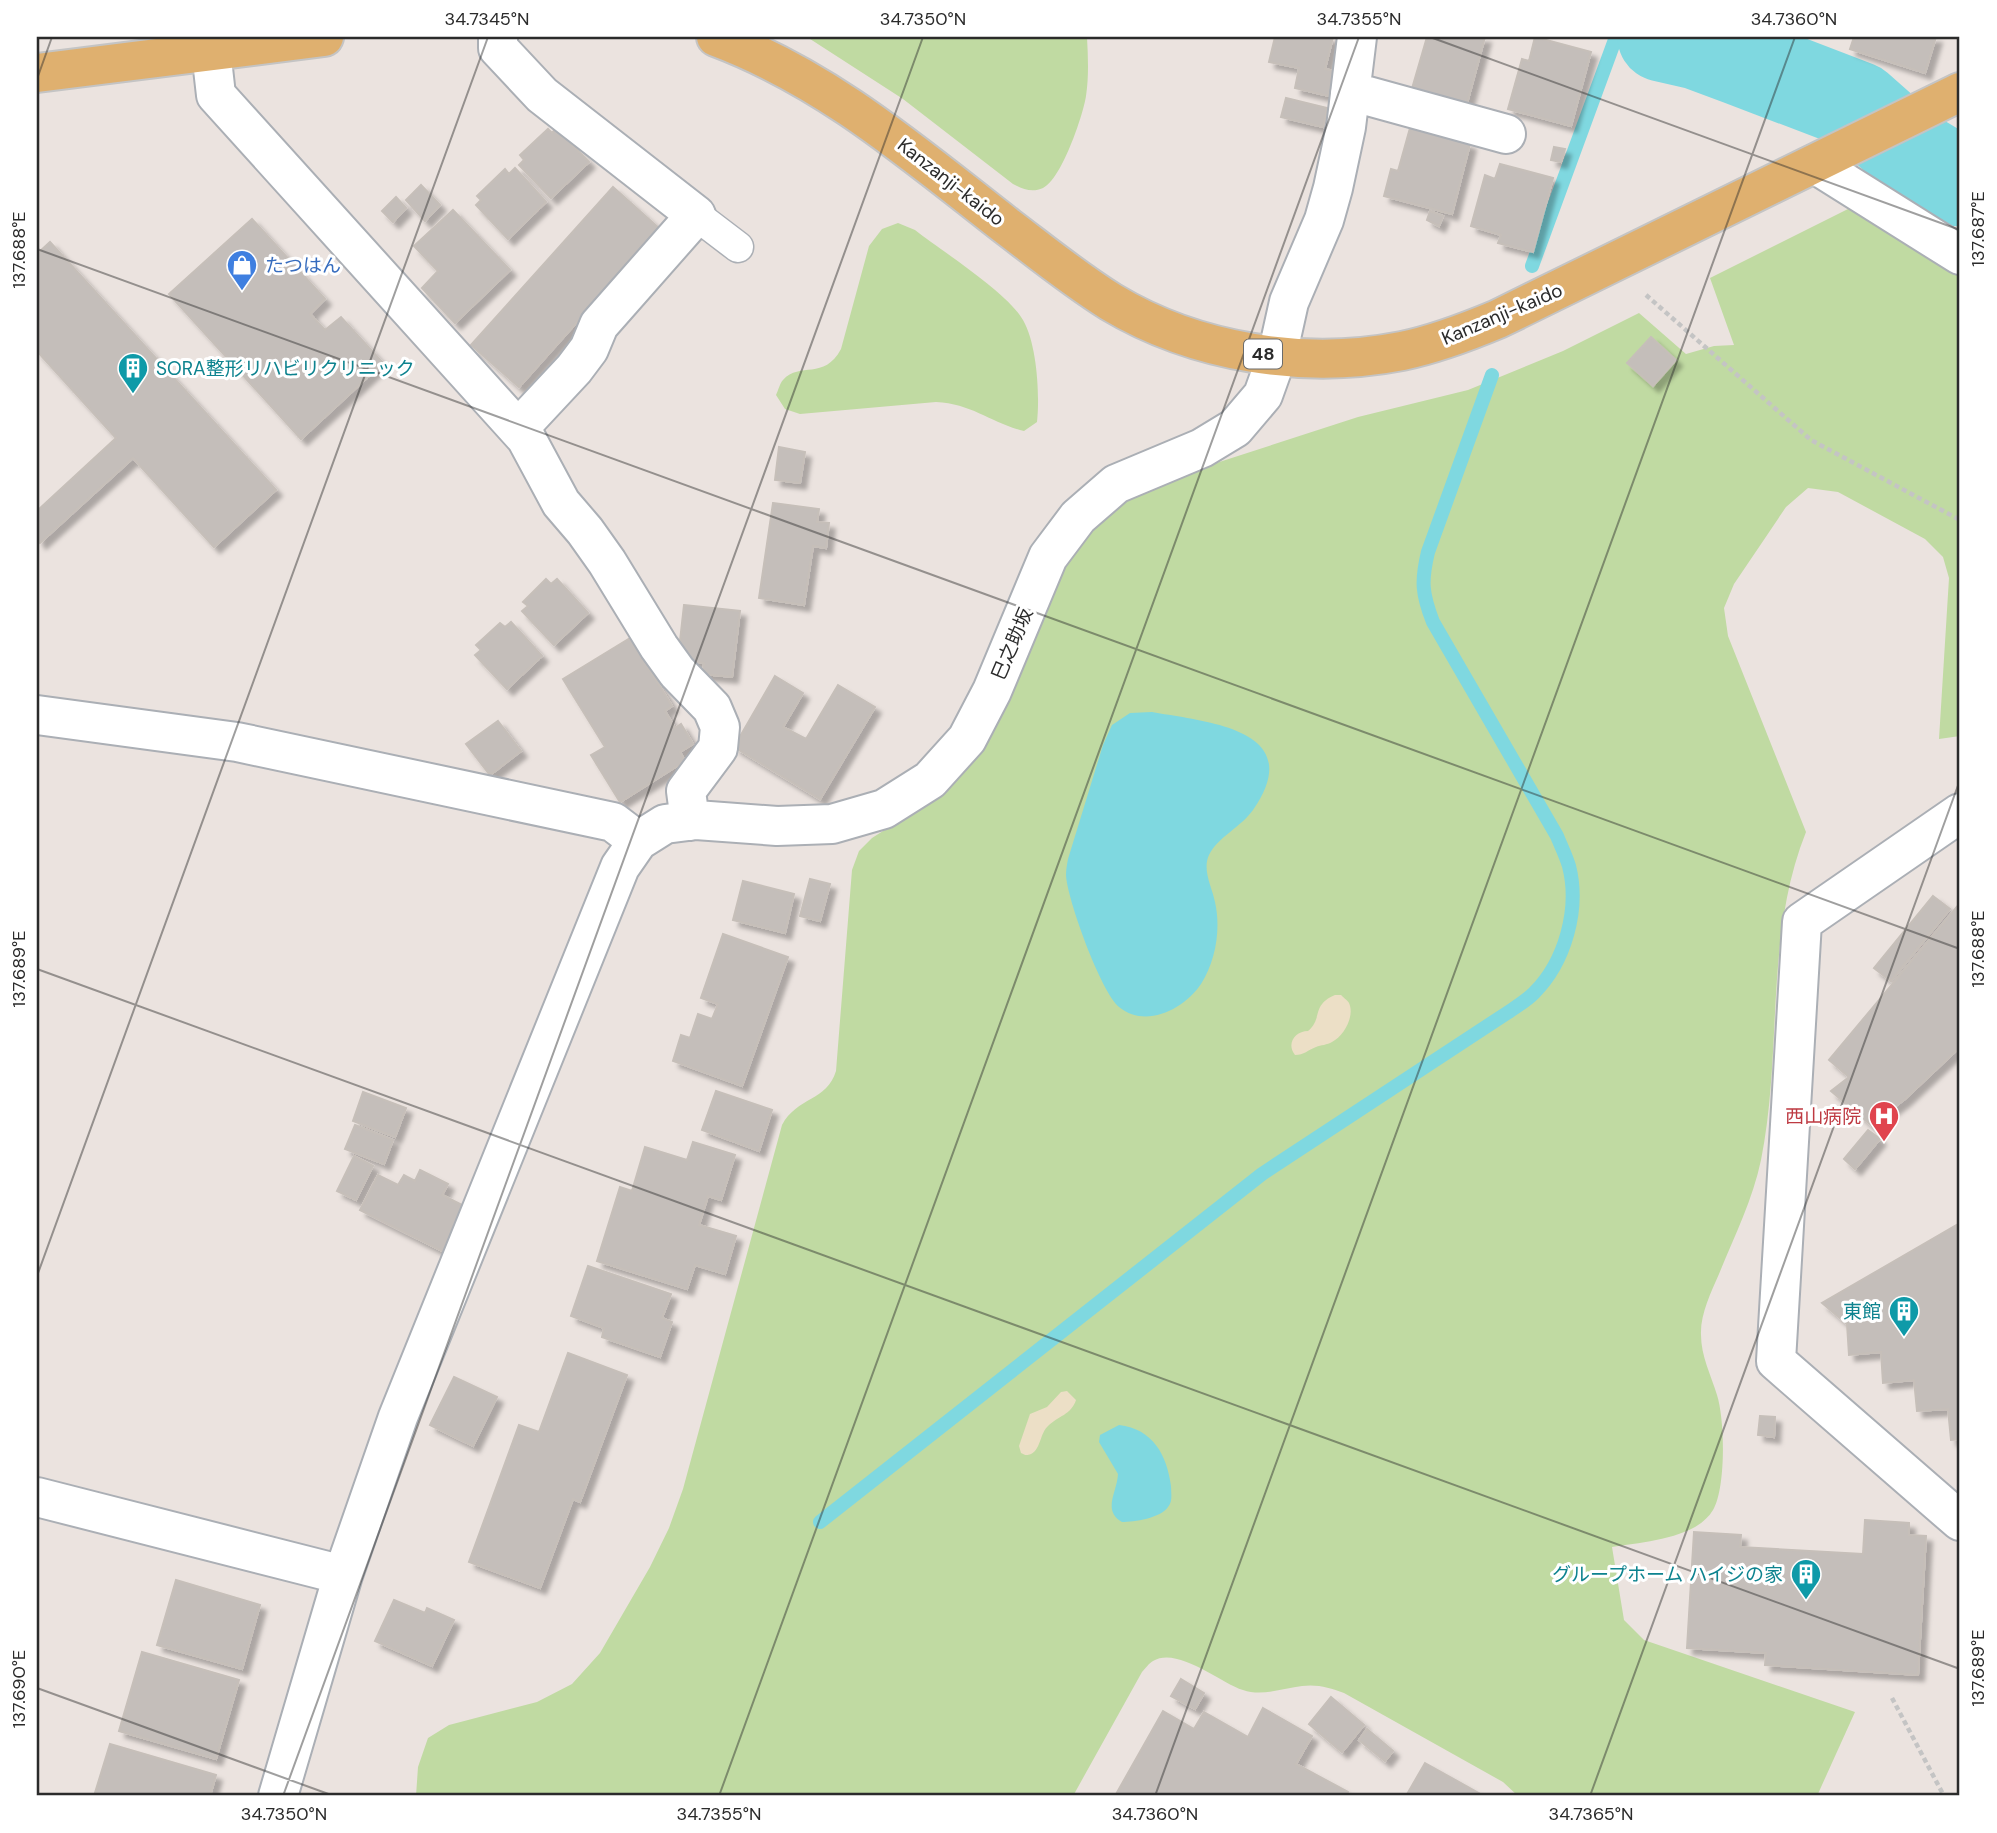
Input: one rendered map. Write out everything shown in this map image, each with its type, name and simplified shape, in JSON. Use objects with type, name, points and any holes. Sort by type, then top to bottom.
[{"type":"main road","points":[[37,73],[324,37]]},
{"type":"main road","name":"Kanzanji-kaido","points":[[716,37],[796,72],[849,107],[1070,274],[1112,302],[1157,325],[1204,342],[1277,356],[1303,358],[1353,358],[1403,351],[1452,338],[1539,300],[1960,92]]},
{"type":"street","points":[[498,37],[498,48],[542,95],[696,215],[599,325],[589,349],[574,369],[518,429]]},
{"type":"street","name":"巳之助坂","points":[[638,841],[665,824],[690,821],[777,826],[832,824],[884,809],[930,780],[967,739],[992,691],[1048,557],[1078,517],[1116,484],[1202,448],[1235,428],[1263,395],[1277,356],[1289,302],[1324,220],[1333,188],[1357,37]]},
{"type":"street","points":[[211,51],[216,95],[518,429],[538,458],[561,503],[600,552],[659,648],[677,672],[712,708],[720,727],[718,748],[686,791],[690,821]]},
{"type":"street","points":[[1350,93],[1506,134]]},
{"type":"street","points":[[1815,164],[1960,255]]},
{"type":"street","points":[[37,715],[251,744],[613,822],[638,841],[620,867],[403,1404],[343,1575],[278,1796]]},
{"type":"street","points":[[1960,813],[1802,922],[1776,1362],[1960,1521]]},
{"type":"street","points":[[37,1497],[343,1575]]},
{"type":"lane","points":[[696,215],[738,247]]},
{"type":"path","points":[[1612,264],[1811,440],[1960,520]]},
{"type":"path","points":[[1892,1698],[1944,1796]]},
{"type":"green space","points":[[807,37],[1087,37],[1087,89],[1076,132],[1064,161],[1050,183],[1043,188],[1028,190],[1013,184],[903,99]]},
{"type":"green space","points":[[1850,208],[1960,276],[1960,736],[1939,739],[1949,578],[1943,557],[1925,539],[1838,492],[1808,488],[1786,507],[1734,584],[1724,608],[1728,636],[1806,832],[1784,912],[1768,1119],[1758,1175],[1707,1304],[1701,1327],[1701,1343],[1722,1420],[1720,1486],[1713,1510],[1705,1520],[1694,1527],[1667,1538],[1612,1547],[1624,1620],[1644,1640],[1855,1712],[1817,1796],[1518,1796],[1503,1782],[1344,1693],[1313,1686],[1250,1692],[1186,1661],[1163,1658],[1152,1662],[1142,1672],[1073,1796],[416,1796],[418,1767],[428,1738],[449,1725],[537,1702],[572,1684],[600,1653],[650,1567],[669,1528],[683,1489],[782,1125],[796,1109],[826,1088],[836,1071],[852,870],[859,851],[872,838],[941,794],[1064,567],[1092,530],[1126,500],[1210,465],[1358,417],[1468,390],[1563,351],[1639,313],[1686,354],[1714,346],[1734,345],[1710,278]]},
{"type":"green space","points":[[898,223],[915,230],[974,273],[1003,297],[1023,320],[1032,342],[1038,398],[1037,422],[1024,431],[949,403],[800,414],[785,409],[776,395],[782,381],[790,375],[820,368],[834,359],[841,349],[869,246],[882,229]]},
{"type":"sand","points":[[1335,995],[1341,995],[1350,1008],[1351,1014],[1344,1030],[1330,1043],[1295,1055],[1291,1047],[1293,1039],[1299,1033],[1308,1031],[1323,1003]]},
{"type":"sand","points":[[1067,1391],[1076,1400],[1074,1405],[1045,1429],[1034,1452],[1028,1455],[1021,1453],[1019,1446],[1030,1414],[1047,1407],[1061,1392]]},
{"type":"water","points":[[1152,712],[1199,720],[1244,734],[1260,746],[1269,762],[1267,783],[1253,810],[1218,843],[1207,861],[1217,923],[1214,955],[1206,975],[1194,993],[1175,1008],[1152,1016],[1141,1016],[1119,1007],[1103,983],[1078,923],[1066,873],[1103,745],[1112,725],[1130,713]]},
{"type":"water","points":[[1119,1425],[1131,1427],[1149,1438],[1162,1454],[1166,1464],[1171,1502],[1165,1511],[1154,1517],[1122,1522],[1113,1512],[1112,1501],[1118,1474],[1099,1442],[1100,1435]]},
{"type":"building","points":[[1275,37],[1333,37],[1325,69],[1334,71],[1329,96],[1295,88],[1299,68],[1269,62]]},
{"type":"building","points":[[1427,37],[1485,37],[1466,107],[1411,92]]},
{"type":"building","points":[[1535,37],[1591,52],[1571,126],[1508,109],[1522,59],[1529,61]]},
{"type":"building","points":[[1854,37],[1936,37],[1925,73],[1850,49]]},
{"type":"building","points":[[1286,98],[1327,108],[1323,127],[1281,117]]},
{"type":"building","points":[[556,128],[589,162],[551,198],[519,165],[524,160],[520,155],[548,129],[552,133]]},
{"type":"building","points":[[1410,128],[1470,144],[1452,214],[1384,196],[1391,169],[1398,171]]},
{"type":"building","points":[[1554,147],[1565,149],[1561,162],[1551,160]]},
{"type":"building","points":[[1500,164],[1553,178],[1533,252],[1498,243],[1501,235],[1471,226],[1485,175],[1495,179]]},
{"type":"building","points":[[515,168],[546,202],[508,239],[476,205],[481,200],[477,196],[505,169],[509,174]]},
{"type":"building","points":[[421,185],[440,205],[425,221],[406,200]]},
{"type":"building","points":[[613,187],[660,229],[519,387],[471,345]]},
{"type":"building","points":[[396,197],[406,208],[393,222],[382,211]]},
{"type":"building","points":[[453,210],[510,270],[455,323],[422,288],[438,271],[414,246]]},
{"type":"building","points":[[1430,211],[1443,216],[1439,226],[1427,220]]},
{"type":"building","points":[[252,219],[325,299],[310,314],[325,330],[341,317],[383,363],[301,439],[169,294]]},
{"type":"building","name":"SORA整形リハビリクリニック","points":[[50,242],[276,490],[214,547],[133,458],[40,543],[37,538],[37,511],[116,438],[37,351],[37,254]]},
{"type":"building","points":[[1651,337],[1676,360],[1653,386],[1627,363]]},
{"type":"building","points":[[779,447],[805,452],[800,483],[775,480]]},
{"type":"building","points":[[773,503],[819,509],[817,522],[829,523],[826,548],[813,546],[804,605],[759,598]]},
{"type":"building","points":[[546,579],[551,584],[557,579],[588,613],[554,645],[522,611],[528,606],[523,602]]},
{"type":"building","points":[[684,605],[740,611],[732,677],[703,674],[704,663],[678,659]]},
{"type":"building","points":[[511,622],[542,656],[507,689],[475,655],[481,650],[476,645],[500,623],[505,627]]},
{"type":"building","points":[[630,638],[672,706],[665,711],[675,728],[681,724],[693,744],[680,752],[685,761],[620,802],[591,755],[605,747],[563,679]]},
{"type":"building","points":[[775,676],[803,693],[783,727],[806,739],[838,685],[875,707],[820,799],[734,747]]},
{"type":"building","points":[[498,721],[521,751],[490,775],[466,744]]},
{"type":"building","points":[[810,879],[830,884],[820,921],[800,916]]},
{"type":"building","points":[[743,881],[794,894],[785,933],[733,920]]},
{"type":"building","points":[[1933,896],[1950,909],[1891,981],[1874,968]]},
{"type":"building","points":[[1960,903],[1960,1047],[1905,1099],[1871,1125],[1831,1091],[1849,1077],[1829,1060]]},
{"type":"building","points":[[723,934],[788,957],[742,1086],[673,1061],[681,1035],[690,1038],[698,1014],[712,1019],[718,1004],[701,998]]},
{"type":"building","points":[[716,1091],[772,1110],[759,1151],[702,1130]]},
{"type":"building","points":[[363,1092],[406,1108],[395,1137],[353,1121]]},
{"type":"building","points":[[355,1125],[393,1140],[384,1164],[345,1149]]},
{"type":"building","points":[[1868,1130],[1880,1139],[1855,1169],[1844,1159]]},
{"type":"building","points":[[693,1142],[735,1155],[721,1200],[708,1196],[699,1225],[736,1236],[725,1274],[695,1265],[687,1289],[597,1261],[620,1187],[632,1191],[645,1147],[687,1160]]},
{"type":"building","points":[[354,1156],[373,1166],[356,1200],[337,1191]]},
{"type":"building","points":[[420,1170],[448,1184],[442,1195],[466,1207],[444,1252],[360,1210],[378,1175],[398,1185],[404,1175],[415,1181]]},
{"type":"building","name":"東館","points":[[1960,1223],[1960,1439],[1951,1440],[1948,1409],[1917,1411],[1914,1380],[1883,1383],[1881,1352],[1849,1355],[1847,1324],[1822,1303]]},
{"type":"building","points":[[588,1266],[671,1294],[662,1318],[672,1322],[660,1357],[602,1337],[604,1328],[571,1316]]},
{"type":"building","points":[[568,1353],[627,1375],[580,1502],[573,1499],[540,1588],[469,1562],[519,1425],[539,1432]]},
{"type":"building","points":[[454,1377],[497,1397],[473,1446],[430,1425]]},
{"type":"building","points":[[1760,1416],[1775,1417],[1774,1437],[1758,1435]]},
{"type":"building","name":"グループホーム ハイジの家","points":[[1865,1520],[1909,1523],[1909,1535],[1926,1536],[1918,1675],[1765,1665],[1766,1653],[1687,1648],[1694,1532],[1741,1535],[1740,1547],[1863,1554]]},
{"type":"building","points":[[176,1580],[260,1605],[242,1669],[157,1645]]},
{"type":"building","points":[[394,1600],[425,1613],[427,1608],[454,1620],[432,1666],[375,1641]]},
{"type":"building","points":[[142,1652],[239,1680],[216,1759],[119,1731]]},
{"type":"building","points":[[1181,1679],[1204,1693],[1195,1709],[1171,1696]]},
{"type":"building","points":[[1331,1697],[1364,1725],[1342,1752],[1309,1724]]},
{"type":"building","points":[[1263,1708],[1312,1736],[1296,1764],[1348,1792],[1346,1796],[1115,1796],[1163,1711],[1194,1729],[1204,1712],[1248,1737]]},
{"type":"building","points":[[1367,1729],[1393,1751],[1385,1761],[1359,1740]]},
{"type":"building","points":[[110,1744],[216,1775],[210,1796],[94,1796]]},
{"type":"building","points":[[1425,1763],[1484,1796],[1406,1796]]},
{"type":"waterway","points":[[1532,266],[1616,37]]},
{"type":"waterway","points":[[1662,37],[1697,45],[1858,106],[1910,152],[1960,182]]},
{"type":"waterway","points":[[820,1522],[1262,1174],[1521,1004],[1534,993],[1554,966],[1562,951],[1571,917],[1573,900],[1568,862],[1557,836],[1433,622],[1424,587],[1428,552],[1492,375]]},
{"type":"place","name":"たつはん","points":[[242,292]]},
{"type":"place","name":"SORA整形リハビリクリニック","points":[[133,395]]},
{"type":"place","name":"西山病院","points":[[1884,1143]]},
{"type":"place","name":"東館","points":[[1904,1338]]},
{"type":"place","name":"グループホーム ハイジの家","points":[[1806,1601]]}]
